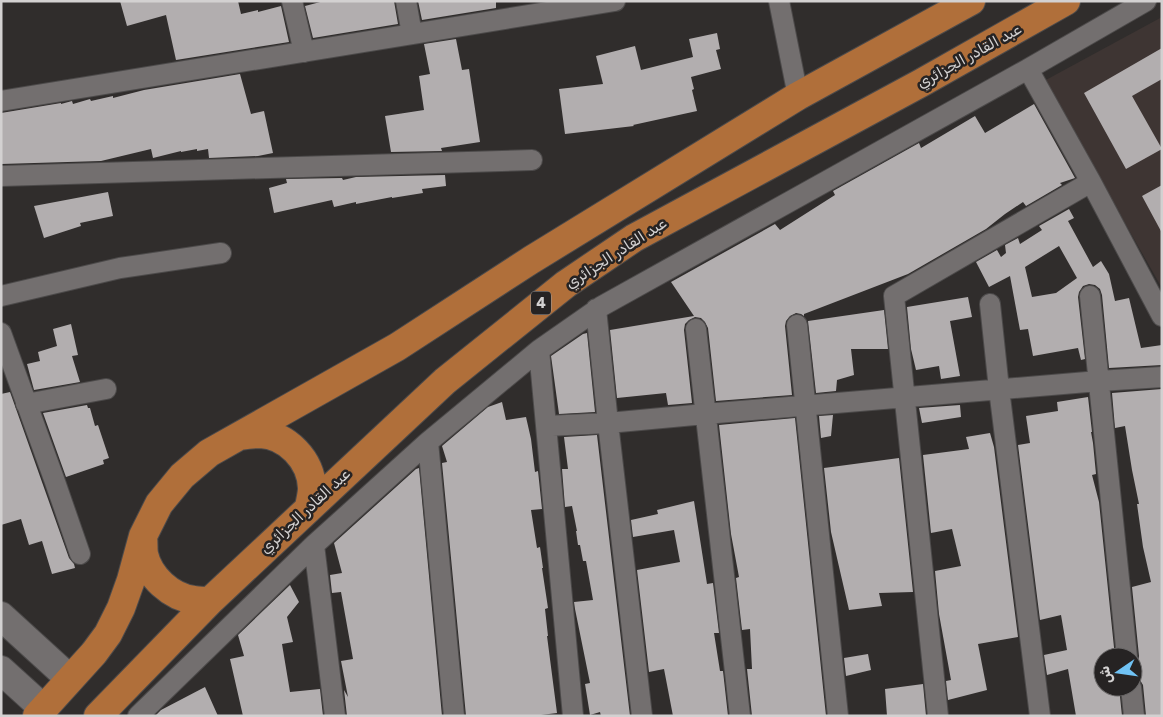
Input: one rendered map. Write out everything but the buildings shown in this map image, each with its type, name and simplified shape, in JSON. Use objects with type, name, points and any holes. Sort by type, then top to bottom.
[{"type":"highway","points":[[41,712],[94,653],[108,634],[121,608],[131,580],[143,536],[159,504],[182,476],[208,453],[397,347],[531,260],[798,96],[971,1]]},
{"type":"highway","name":"عبد القادر الجزائري","points":[[98,716],[210,601],[445,381],[566,284],[634,238],[921,83],[1066,1]]},
{"type":"highway","points":[[240,436],[260,434],[273,437],[280,439],[296,450],[307,467],[312,487],[309,507]]},
{"type":"highway","points":[[143,536],[144,554],[151,570],[162,584],[176,595],[184,598],[210,601]]},
{"type":"street","points":[[292,1],[304,52]]},
{"type":"street","points":[[406,1],[412,34]]},
{"type":"street","points":[[1,101],[412,34],[531,8],[615,1]]},
{"type":"street","points":[[780,1],[798,96]]},
{"type":"street","points":[[142,714],[314,545],[428,442],[539,350],[596,309],[1028,69],[1146,1]]},
{"type":"street","points":[[1028,69],[1162,316]]},
{"type":"street","points":[[1,176],[532,160]]},
{"type":"street","points":[[938,716],[894,296],[1091,182]]},
{"type":"street","points":[[1,296],[120,268],[221,252]]},
{"type":"street","points":[[1090,296],[1127,647]]},
{"type":"street","points":[[990,304],[1040,716]]},
{"type":"street","points":[[596,309],[642,716]]},
{"type":"street","points":[[797,325],[838,716]]},
{"type":"street","points":[[696,329],[740,716]]},
{"type":"street","points":[[1,333],[9,378],[26,404],[80,554]]},
{"type":"street","points":[[539,350],[573,716]]},
{"type":"street","points":[[547,426],[608,423],[999,389],[1162,377]]},
{"type":"street","points":[[26,404],[106,390]]},
{"type":"street","points":[[428,442],[454,716]]},
{"type":"street","points":[[314,545],[335,716]]},
{"type":"street","points":[[1,616],[70,679]]},
{"type":"street","points":[[1,670],[41,712]]},
{"type":"street","points":[[1132,697],[1134,716]]},
{"type":"shaded area","points":[[1162,17],[1162,288],[1044,81]]}]
